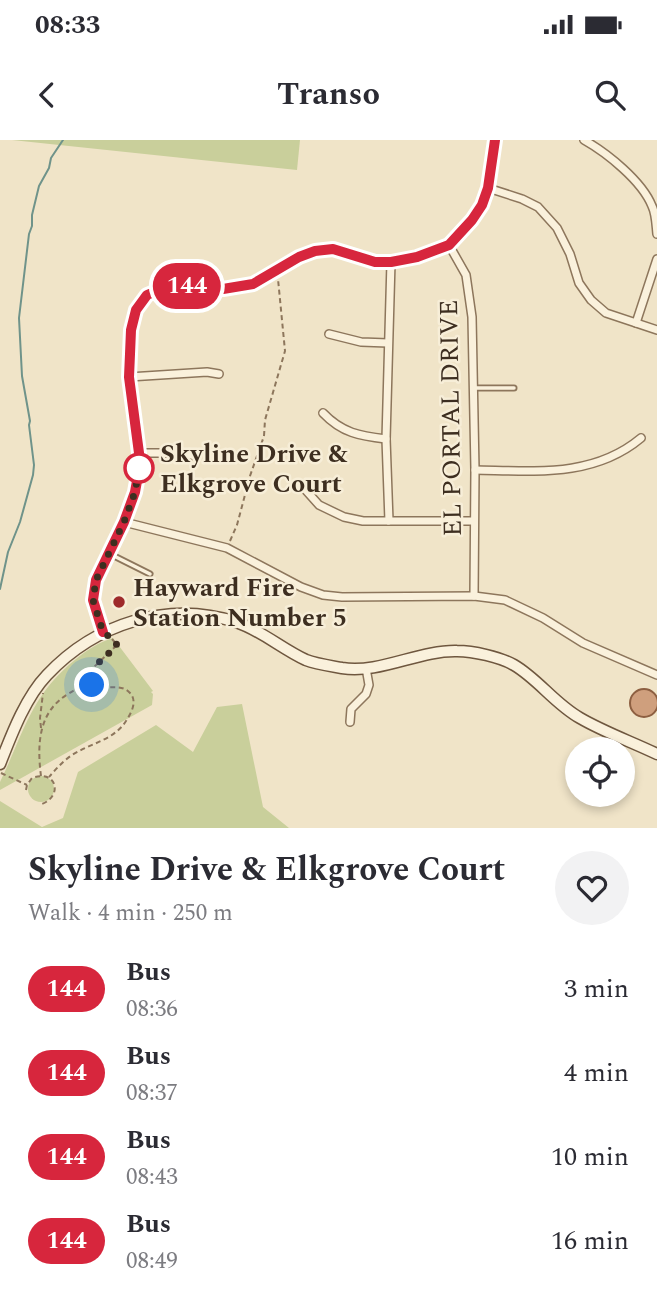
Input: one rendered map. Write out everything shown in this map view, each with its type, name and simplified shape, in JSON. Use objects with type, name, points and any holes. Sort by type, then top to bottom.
[{"type":"main road","points":[[1,761],[26,705],[46,676],[74,651],[103,632],[123,624],[183,614],[206,615],[239,623],[308,661],[344,668],[366,668],[436,653],[479,653],[513,664],[580,718],[657,754]]},
{"type":"street","points":[[103,632],[93,600],[96,580],[124,522],[135,492],[139,470],[129,377],[131,330],[136,310],[147,295],[166,287],[223,289],[253,284],[299,257],[315,251],[333,249],[375,262],[391,262],[417,257],[449,245],[482,205],[488,188],[495,140]]},
{"type":"street","points":[[583,140],[594,145],[621,167],[642,189],[653,207],[657,234]]},
{"type":"street","points":[[488,188],[538,207],[557,228],[570,254],[579,283],[591,300],[606,313],[657,330]]},
{"type":"street","name":"EL PORTAL DRIVE","points":[[449,245],[466,275],[472,317],[474,596]]},
{"type":"street","points":[[636,323],[657,259]]},
{"type":"street","points":[[389,520],[386,439],[391,262]]},
{"type":"street","points":[[329,334],[388,343]]},
{"type":"street","points":[[129,377],[207,372],[219,374]]},
{"type":"street","points":[[323,413],[330,421],[358,436],[386,439]]},
{"type":"street","points":[[475,470],[537,471],[575,468],[604,460],[626,450],[641,438]]},
{"type":"street","points":[[139,453],[182,453],[196,456]]},
{"type":"street","points":[[302,486],[319,505],[344,517],[363,522],[474,521]]},
{"type":"street","points":[[124,522],[226,548],[301,587],[323,594],[342,597],[474,596],[505,600],[543,618],[583,643],[657,675]]},
{"type":"street","points":[[350,722],[351,709],[366,694],[369,685],[366,668]]},
{"type":"lane","points":[[473,388],[514,388]]},
{"type":"lane","points":[[109,553],[150,573]]},
{"type":"path","points":[[226,548],[237,525],[264,436],[265,419],[285,351],[277,270]]},
{"type":"path","points":[[92,685],[94,667],[117,645],[103,632]]},
{"type":"path","points":[[41,729],[51,708],[62,697],[75,690],[92,685],[122,688],[133,697],[134,705],[118,731],[73,754],[50,777]]},
{"type":"path","points":[[38,687],[44,693],[40,718],[41,775]]},
{"type":"path","points":[[0,772],[27,785]]},
{"type":"path","points":[[26,790],[32,778],[41,775],[50,777],[54,782],[54,795],[51,800],[42,804]]},
{"type":"green space","points":[[12,140],[300,140],[297,170]]},
{"type":"green space","points":[[113,638],[153,691],[152,705],[0,790],[0,782],[22,731],[48,687],[80,656]]},
{"type":"green space","points":[[242,704],[263,807],[289,828],[0,828],[0,801],[42,827],[63,818],[78,772],[156,725],[193,752],[217,707]]},
{"type":"green space","points":[[41,776],[50,780],[54,789],[50,798],[41,802],[32,798],[28,789],[32,780]]},
{"type":"building","points":[[644,689],[654,693],[658,703],[654,713],[644,717],[634,713],[630,703],[634,693]]},
{"type":"waterway","points":[[0,589],[34,465],[22,376],[19,318],[29,234],[39,186],[49,168],[51,158],[63,140]]},
{"type":"bus line","name":"144","points":[[103,632],[93,600],[96,580],[124,522],[135,492],[139,470],[129,377],[131,330],[136,310],[147,295],[166,287],[223,289],[253,284],[299,257],[315,251],[333,249],[375,262],[391,262],[417,257],[449,245],[482,205],[488,188],[495,140]]},
{"type":"place","name":"Skyline Drive & Elkgrove Court","points":[[139,468]]},
{"type":"place","name":"Hayward Fire Station Number 5","points":[[119,602]]},
{"type":"route","points":[[92,685],[94,667],[117,645],[103,632],[93,600],[96,580],[124,522],[135,492],[139,468]]}]
